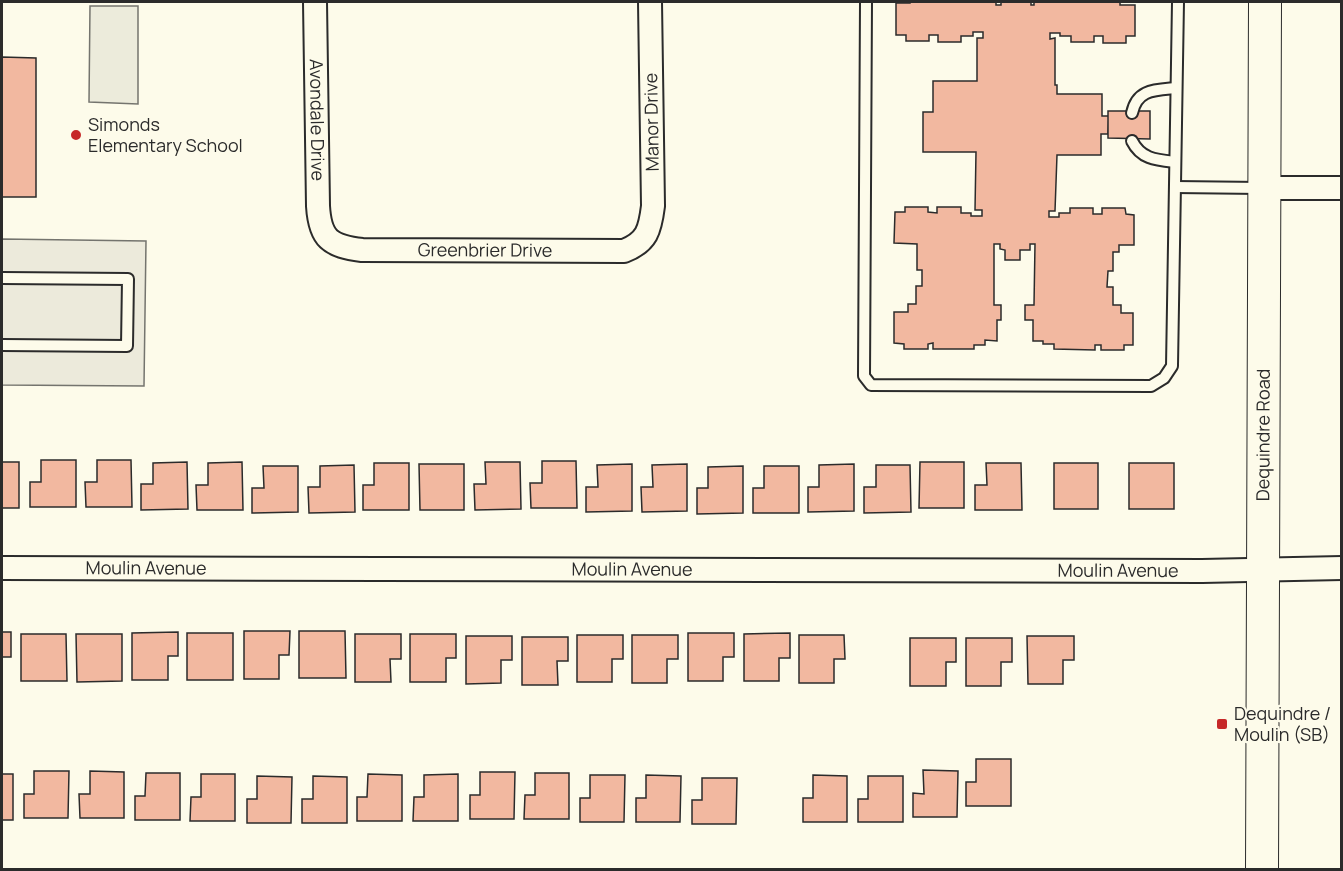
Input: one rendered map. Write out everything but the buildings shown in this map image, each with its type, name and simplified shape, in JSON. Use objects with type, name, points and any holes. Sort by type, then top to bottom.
[{"type":"main road","name":"Dequindre Road","points":[[1262,870],[1265,2]]},
{"type":"street","name":"Avondale Drive","points":[[315,2],[319,220],[321,229],[327,238]]},
{"type":"street","name":"Manor Drive","points":[[643,240],[650,224],[653,206],[650,2]]},
{"type":"street","points":[[1264,188],[1341,189]]},
{"type":"street","name":"Greenbrier Drive","points":[[327,238],[347,248],[362,250],[624,251],[643,240]]},
{"type":"street","name":"Moulin Avenue","points":[[2,568],[1262,571],[1341,568]]},
{"type":"lane","points":[[866,2],[864,376],[871,385],[1151,386],[1164,378],[1172,366],[1178,2]]},
{"type":"lane","points":[[1132,113],[1134,102],[1141,95],[1156,90],[1176,88]]},
{"type":"lane","points":[[1132,141],[1136,150],[1147,158],[1175,162]]},
{"type":"lane","points":[[1175,187],[1264,188]]},
{"type":"lane","points":[[2,278],[128,279],[127,346],[2,345]]},
{"type":"shaded area","points":[[90,6],[138,6],[138,104],[89,102]]},
{"type":"shaded area","points":[[2,239],[146,241],[144,386],[2,385]]},
{"type":"place","name":"Simonds Elementary School","points":[[76,135]]},
{"type":"place","name":"Dequindre / Moulin (SB)","points":[[1222,724]]}]
